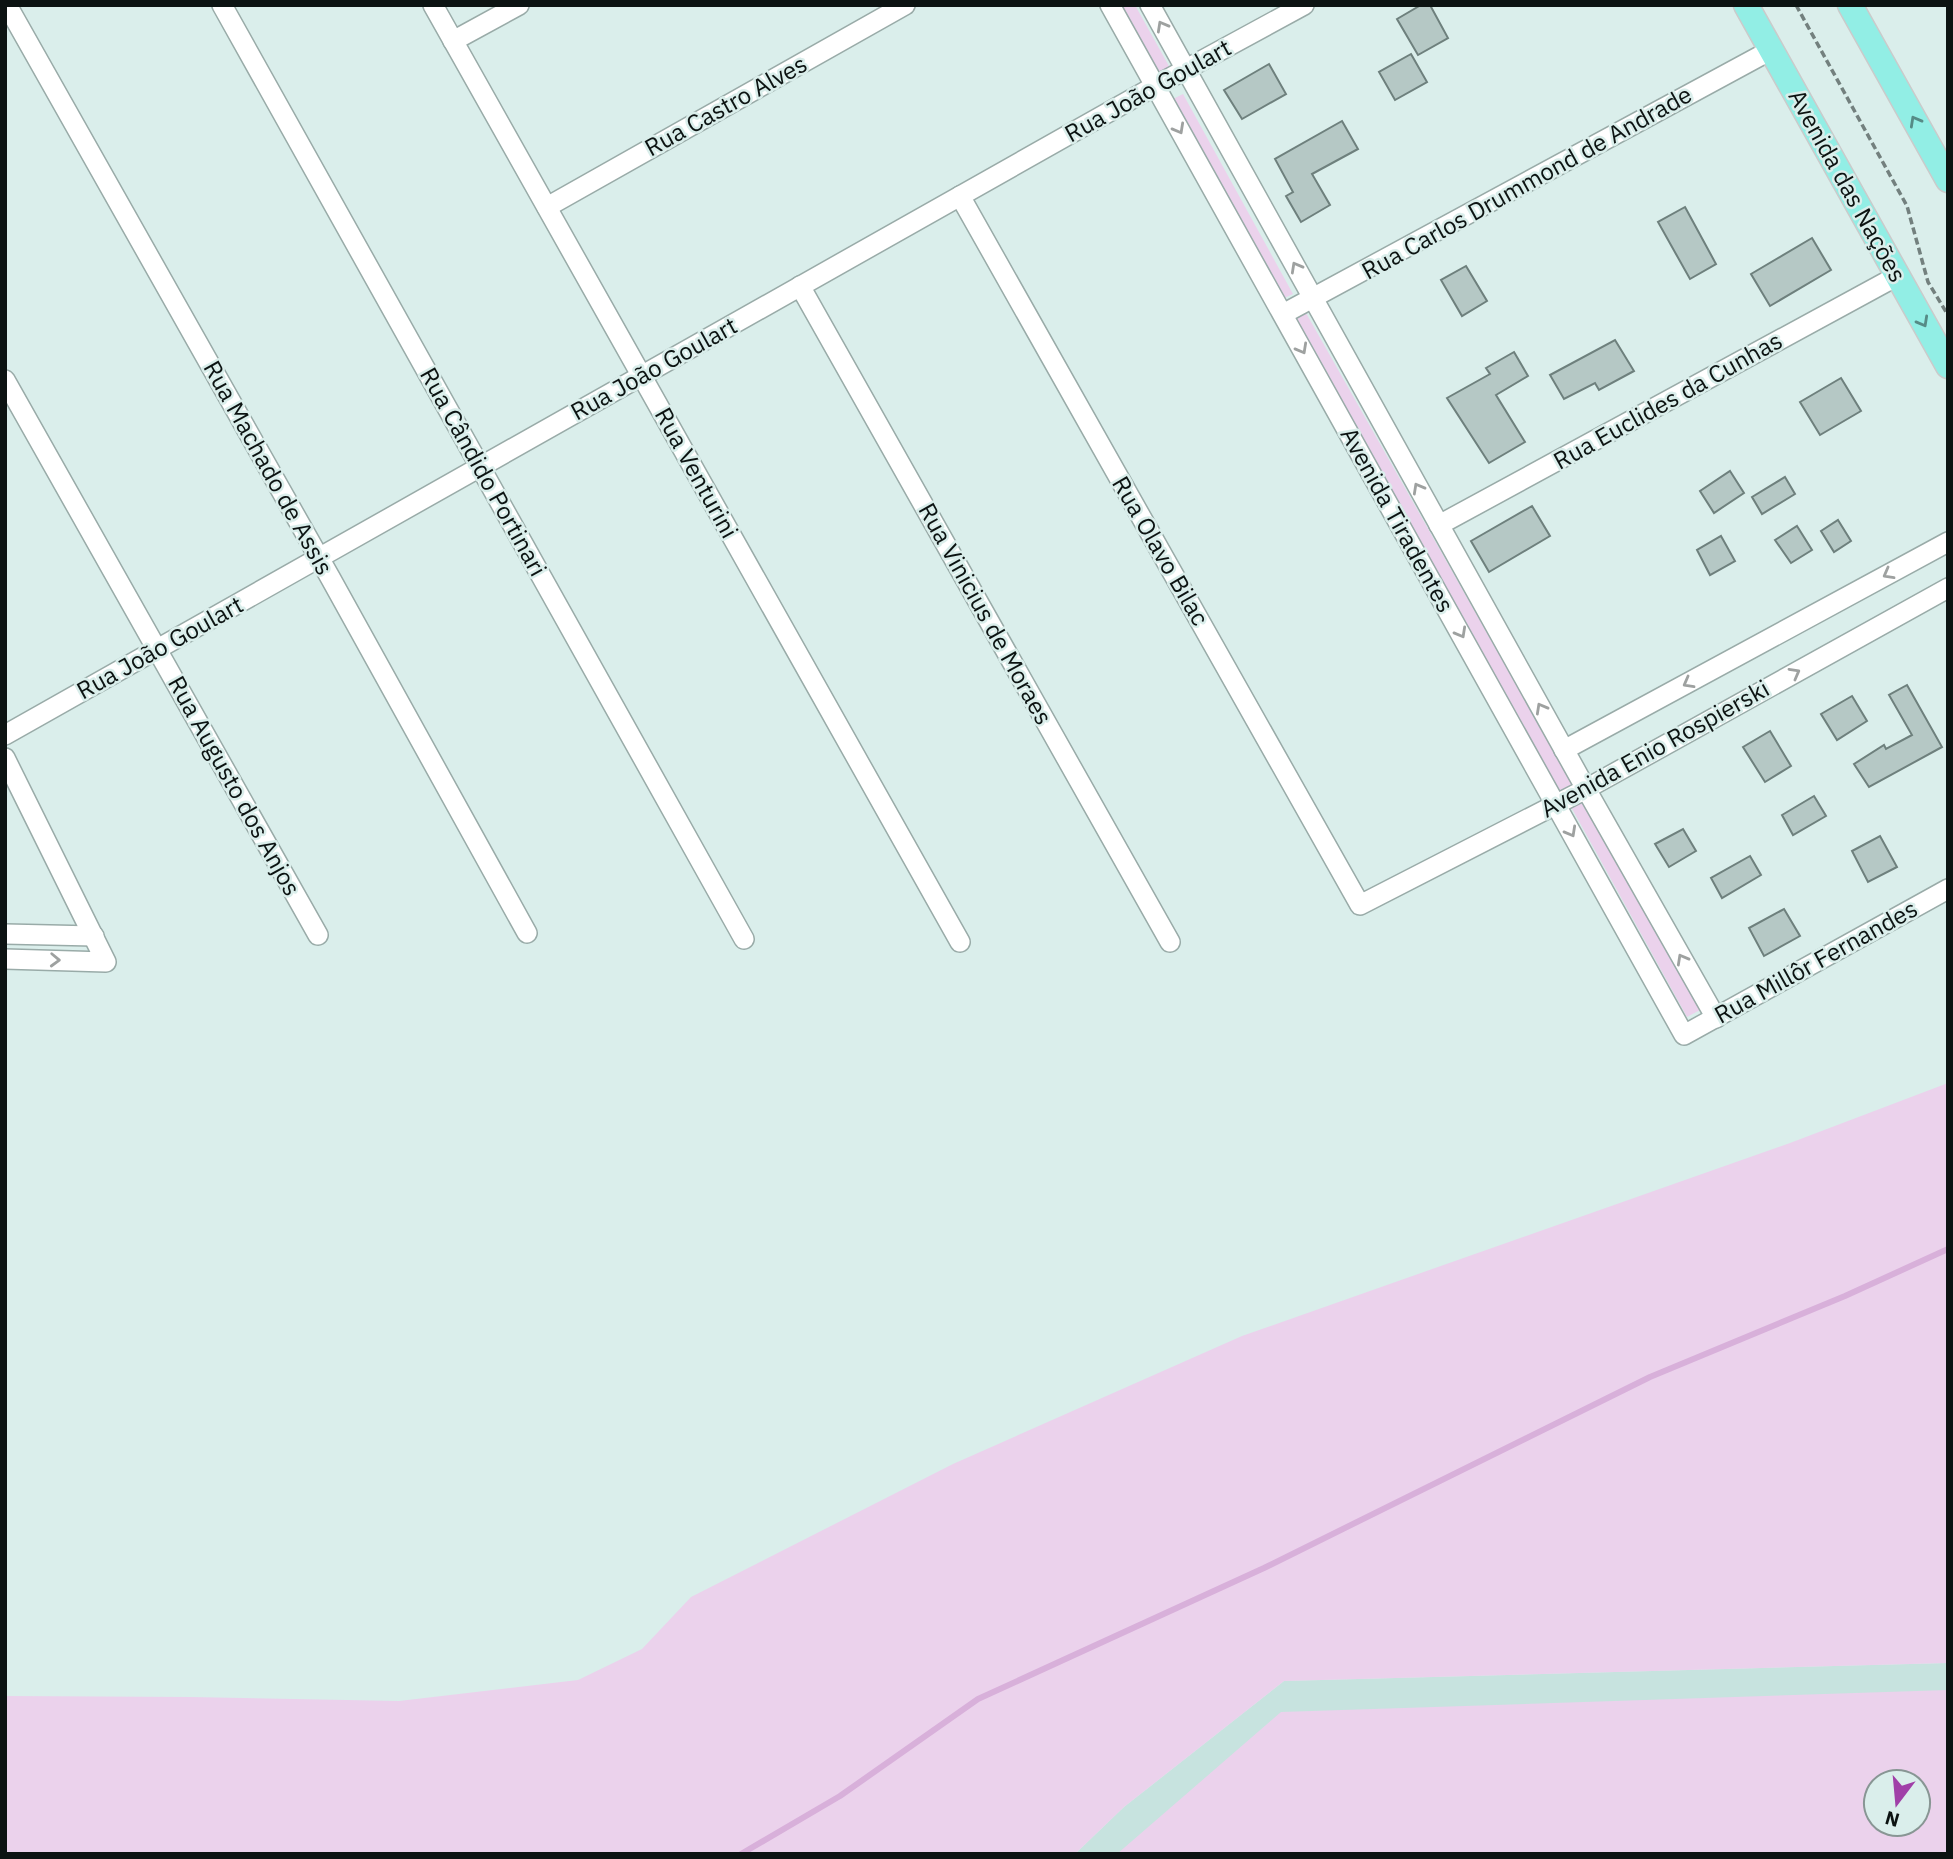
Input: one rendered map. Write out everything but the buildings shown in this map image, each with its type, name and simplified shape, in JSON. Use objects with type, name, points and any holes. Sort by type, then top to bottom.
[{"type":"main road","name":"Avenida das Nações","points":[[1746,5],[1948,366]]},
{"type":"main road","points":[[1850,5],[1948,180]]},
{"type":"street","name":"Rua Machado de Assis","points":[[7,5],[527,933]]},
{"type":"street","name":"Rua Cândido Portinari","points":[[222,5],[744,939]]},
{"type":"street","name":"Rua Venturini","points":[[433,5],[960,942]]},
{"type":"street","points":[[453,41],[519,5]]},
{"type":"street","name":"Rua Castro Alves","points":[[547,207],[905,5]]},
{"type":"street","name":"Avenida Tiradentes","points":[[1110,5],[1684,1035]]},
{"type":"street","name":"Avenida Tiradentes","points":[[1150,5],[1716,1018]]},
{"type":"street","name":"Rua João Goulart","points":[[5,735],[1155,86],[1304,5]]},
{"type":"street","name":"Rua Carlos Drummond de Andrade","points":[[1283,314],[1771,50]]},
{"type":"street","name":"Rua Olavo Bilac","points":[[960,196],[1360,905]]},
{"type":"street","name":"Rua Euclides da Cunhas","points":[[1439,525],[1897,276]]},
{"type":"street","name":"Rua Vinicius de Moraes","points":[[800,286],[1170,942]]},
{"type":"street","name":"Rua Augusto dos Anjos","points":[[5,380],[318,935]]},
{"type":"street","name":"Avenida Enio Rospierski","points":[[1564,750],[1948,542]]},
{"type":"street","name":"Avenida Enio Rospierski","points":[[1360,905],[1586,789],[1948,588]]},
{"type":"street","points":[[5,758],[106,962],[5,959]]},
{"type":"street","name":"Rua Millôr Fernandes","points":[[1684,1035],[1948,889]]},
{"type":"street","points":[[5,934],[94,936]]},
{"type":"path","points":[[1796,5],[1908,206],[1928,282],[1948,315]]},
{"type":"shaded area","points":[[1116,5],[1135,5],[1170,68],[1155,76]]},
{"type":"shaded area","points":[[1183,94],[1293,294],[1280,300],[1169,101]]},
{"type":"shaded area","points":[[1306,313],[1573,785],[1559,793],[1292,321]]},
{"type":"shaded area","points":[[1582,800],[1700,1010],[1687,1017],[1570,805]]},
{"type":"shaded area","points":[[1948,1083],[1948,1663],[1284,1681],[1124,1807],[1075,1854],[5,1854],[5,1696],[399,1701],[578,1680],[642,1649],[691,1597],[953,1464],[1242,1336],[1790,1143]]},
{"type":"shaded area","points":[[1948,1663],[1948,1854],[1075,1854],[1124,1807],[1284,1681]]},
{"type":"shaded area","points":[[1948,1690],[1948,1854],[1117,1854],[1281,1712]]},
{"type":"waterway","points":[[741,1854],[840,1796],[978,1699],[1264,1568],[1650,1377],[1845,1296],[1948,1249]]}]
